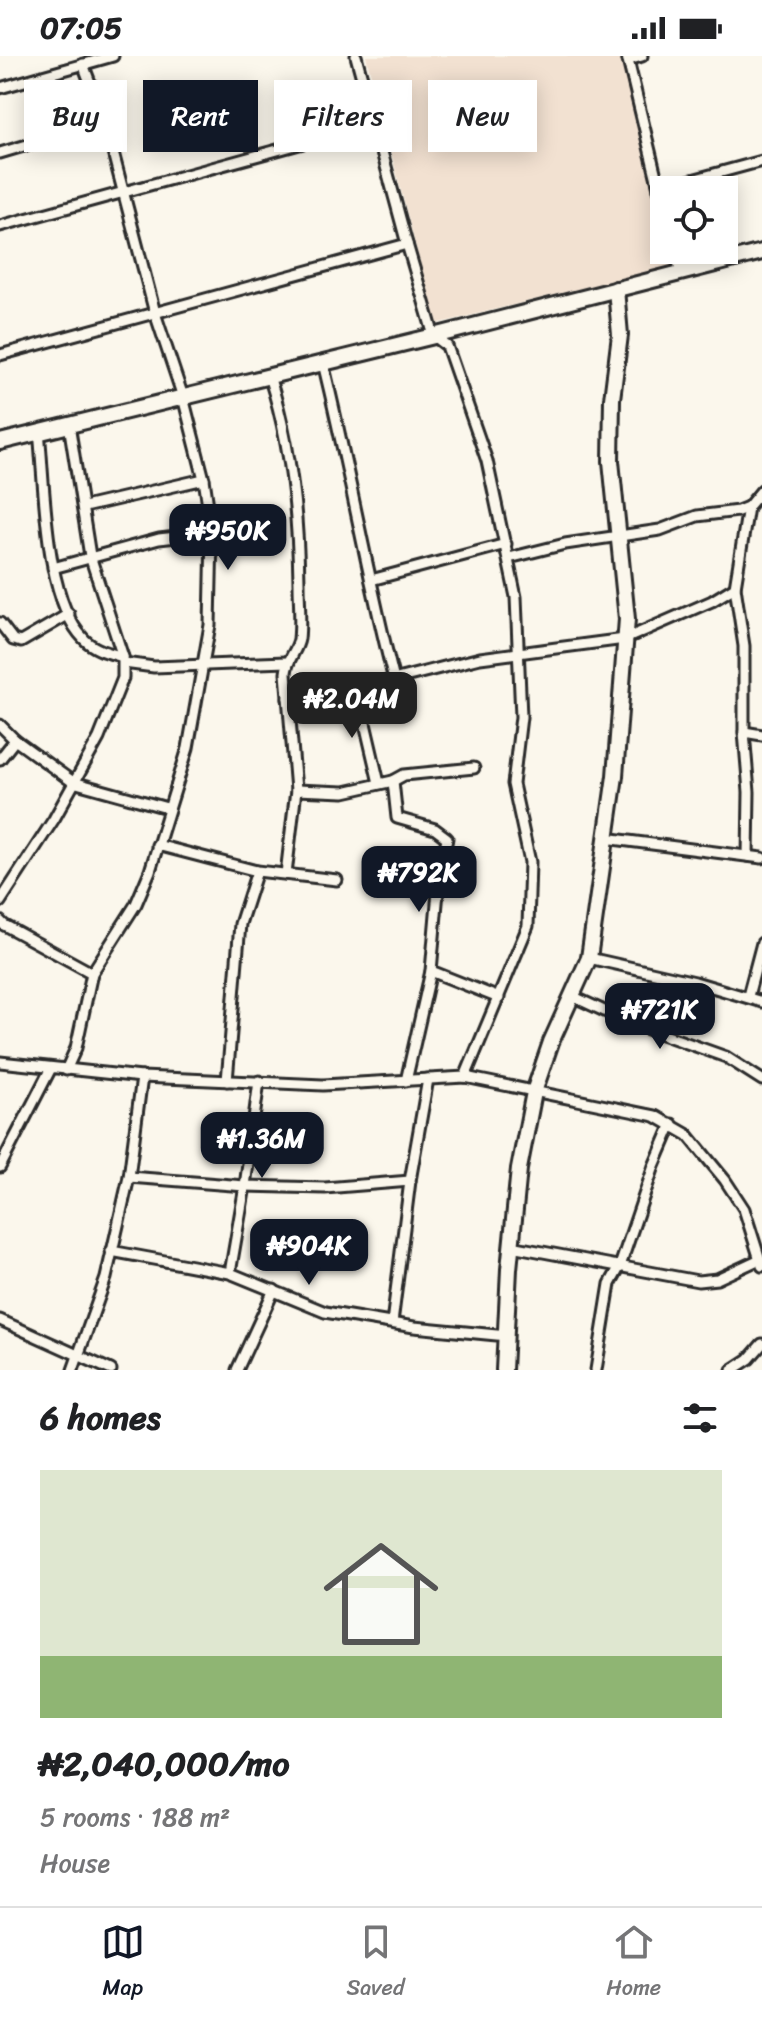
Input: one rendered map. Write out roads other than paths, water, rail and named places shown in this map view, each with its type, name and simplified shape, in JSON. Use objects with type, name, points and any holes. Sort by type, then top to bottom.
[{"type":"street","points":[[0,88],[113,56]]},
{"type":"street","points":[[356,56],[363,80]]},
{"type":"street","points":[[642,56],[628,58],[656,176]]},
{"type":"street","points":[[83,64],[89,80]]},
{"type":"street","points":[[0,153],[24,146]]},
{"type":"street","points":[[0,226],[274,150]]},
{"type":"street","points":[[66,1070],[76,1048],[92,973],[136,904],[157,845],[188,748],[210,625],[212,533],[204,479],[112,152]]},
{"type":"street","points":[[383,152],[434,336],[447,346],[487,461],[516,597],[521,717],[513,784],[530,862],[528,926],[465,1077]]},
{"type":"street","points":[[707,176],[762,161]]},
{"type":"street","points":[[0,355],[407,244]]},
{"type":"street","points":[[0,442],[762,252]]},
{"type":"street","points":[[679,264],[681,273]]},
{"type":"street","points":[[504,1370],[519,1169],[534,1092],[551,1042],[589,958],[615,776],[627,619],[611,461],[612,399],[620,335],[616,289]]},
{"type":"street","points":[[323,363],[394,680]]},
{"type":"street","points":[[269,376],[289,457],[298,531],[299,640],[287,662],[296,790],[286,874]]},
{"type":"street","points":[[0,902],[54,819],[99,738],[123,678],[124,660],[90,556],[69,424]]},
{"type":"street","points":[[39,431],[53,568],[69,614],[86,641],[124,660],[154,667],[287,662]]},
{"type":"street","points":[[84,507],[204,479]]},
{"type":"street","points":[[748,856],[744,646],[735,587],[748,507],[762,490]]},
{"type":"street","points":[[509,558],[565,544],[660,530],[697,516],[748,507]]},
{"type":"street","points":[[53,568],[159,539],[212,533]]},
{"type":"street","points":[[371,580],[506,544]]},
{"type":"street","points":[[288,698],[357,689],[480,658],[625,639],[712,601],[735,587]]},
{"type":"street","points":[[0,623],[13,640],[21,642],[69,614]]},
{"type":"street","points":[[357,689],[379,783]]},
{"type":"street","points":[[0,725],[15,740],[73,782],[167,808]]},
{"type":"street","points":[[744,732],[762,735]]},
{"type":"street","points":[[0,759],[15,740]]},
{"type":"street","points":[[296,790],[344,792],[417,773],[474,768]]},
{"type":"street","points":[[393,781],[397,818],[435,829],[447,838],[439,880],[431,971],[406,1081]]},
{"type":"street","points":[[605,838],[762,858]]},
{"type":"street","points":[[157,845],[257,871],[337,880]]},
{"type":"street","points":[[227,1081],[240,924],[257,871]]},
{"type":"street","points":[[0,921],[92,973]]},
{"type":"street","points":[[748,996],[762,943]]},
{"type":"street","points":[[589,958],[762,1002]]},
{"type":"street","points":[[431,971],[499,998]]},
{"type":"street","points":[[572,996],[628,1022],[726,1057],[762,1080]]},
{"type":"street","points":[[0,1062],[142,1077],[323,1085],[465,1077],[655,1116],[688,1135],[725,1180],[744,1209],[761,1263],[707,1281],[511,1246]]},
{"type":"street","points":[[0,1167],[51,1068]]},
{"type":"street","points":[[73,1370],[106,1278],[129,1177],[142,1077]]},
{"type":"street","points":[[392,1323],[410,1181],[428,1079]]},
{"type":"street","points":[[230,1273],[259,1081]]},
{"type":"street","points":[[596,1370],[610,1284],[620,1266],[654,1166],[672,1124]]},
{"type":"street","points":[[129,1177],[245,1186],[325,1188],[410,1181]]},
{"type":"street","points":[[111,1251],[230,1273],[325,1312],[507,1336]]},
{"type":"street","points":[[237,1370],[274,1290]]},
{"type":"street","points":[[0,1320],[111,1370]]},
{"type":"street","points":[[732,1370],[749,1359],[762,1344]]}]
